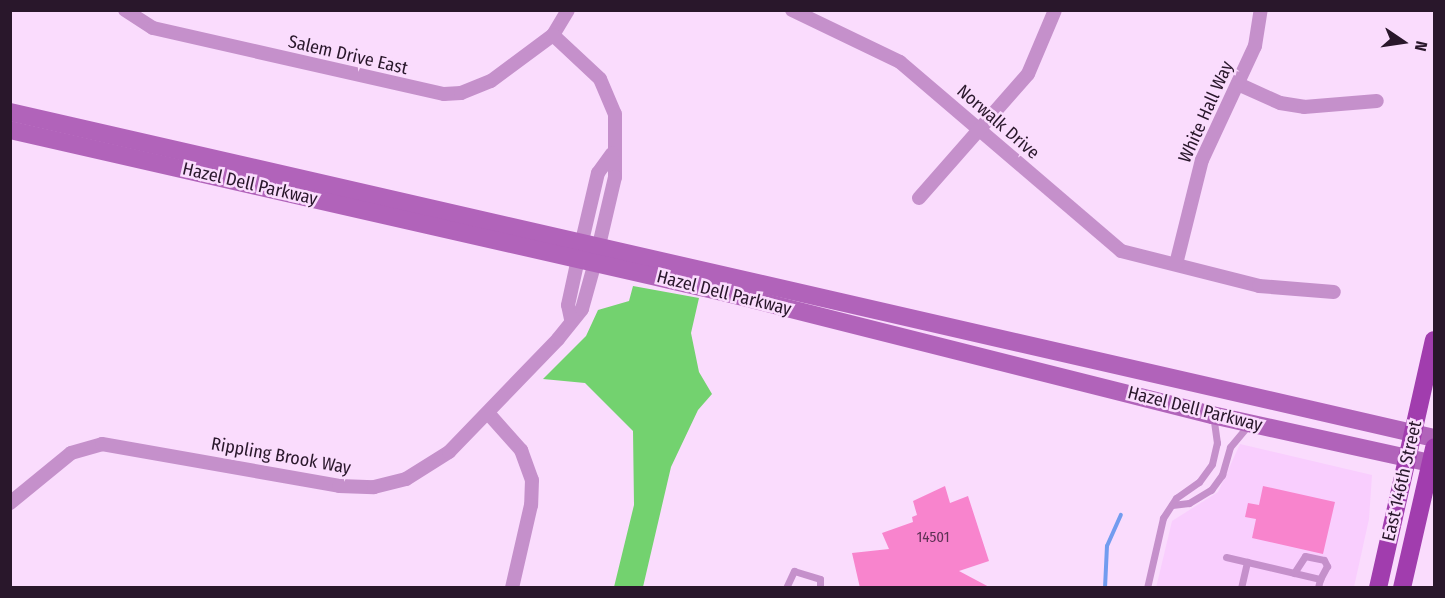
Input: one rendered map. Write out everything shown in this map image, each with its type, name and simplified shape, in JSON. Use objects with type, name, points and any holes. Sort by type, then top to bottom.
[{"type":"main road","name":"Hazel Dell Parkway","points":[[10,112],[589,252],[1212,415],[1407,458],[1434,459]]},
{"type":"main road","name":"Hazel Dell Parkway","points":[[10,130],[589,252],[1434,438]]},
{"type":"main road","name":"East 146th Street","points":[[1378,588],[1434,340]]},
{"type":"main road","name":"East 146th Street","points":[[1402,588],[1434,459]]},
{"type":"street","name":"Salem Drive East","points":[[124,10],[153,28],[444,94],[461,93],[491,81],[553,35]]},
{"type":"street","points":[[553,35],[568,10]]},
{"type":"street","name":"Norwalk Drive","points":[[792,10],[900,62],[1114,247],[1259,286],[1334,292]]},
{"type":"street","points":[[919,198],[1028,74],[1055,10]]},
{"type":"street","name":"White Hall Way","points":[[1176,264],[1202,160],[1255,46],[1262,10]]},
{"type":"street","name":"Rippling Brook Way","points":[[10,503],[71,453],[102,444],[339,486],[383,486],[439,460],[488,413],[571,319],[568,305],[589,252],[598,173],[612,154],[616,125],[607,90],[553,35]]},
{"type":"street","points":[[1238,84],[1280,102],[1304,107],[1377,100]]},
{"type":"street","points":[[488,413],[520,450],[532,480],[531,505],[512,588]]},
{"type":"lane","points":[[1147,588],[1163,518],[1172,505],[1205,477],[1212,464],[1217,443],[1212,415]]},
{"type":"lane","points":[[1172,505],[1189,503],[1211,490],[1222,475],[1230,447],[1250,423]]},
{"type":"lane","points":[[1294,573],[1305,556],[1324,560],[1327,566],[1318,588]]},
{"type":"lane","points":[[1226,557],[1320,579]]},
{"type":"lane","points":[[1241,588],[1247,562]]},
{"type":"lane","points":[[786,588],[794,570],[820,579],[820,588]]},
{"type":"shaded area","points":[[1240,444],[1372,475],[1369,519],[1354,587],[1156,588],[1172,521],[1218,492]]},
{"type":"green space","points":[[633,286],[699,298],[691,333],[699,372],[712,394],[698,410],[671,467],[643,587],[614,587],[634,505],[633,431],[585,383],[543,379],[586,336],[598,310],[629,301]]},
{"type":"building","points":[[945,486],[950,503],[968,496],[989,561],[959,571],[991,588],[860,588],[852,553],[889,549],[882,533],[913,522],[912,517],[917,515],[913,501]]},
{"type":"building","points":[[1263,486],[1335,502],[1323,554],[1252,538],[1256,519],[1245,517],[1248,503],[1259,505]]},
{"type":"waterway","points":[[1105,588],[1107,546],[1121,515]]}]
